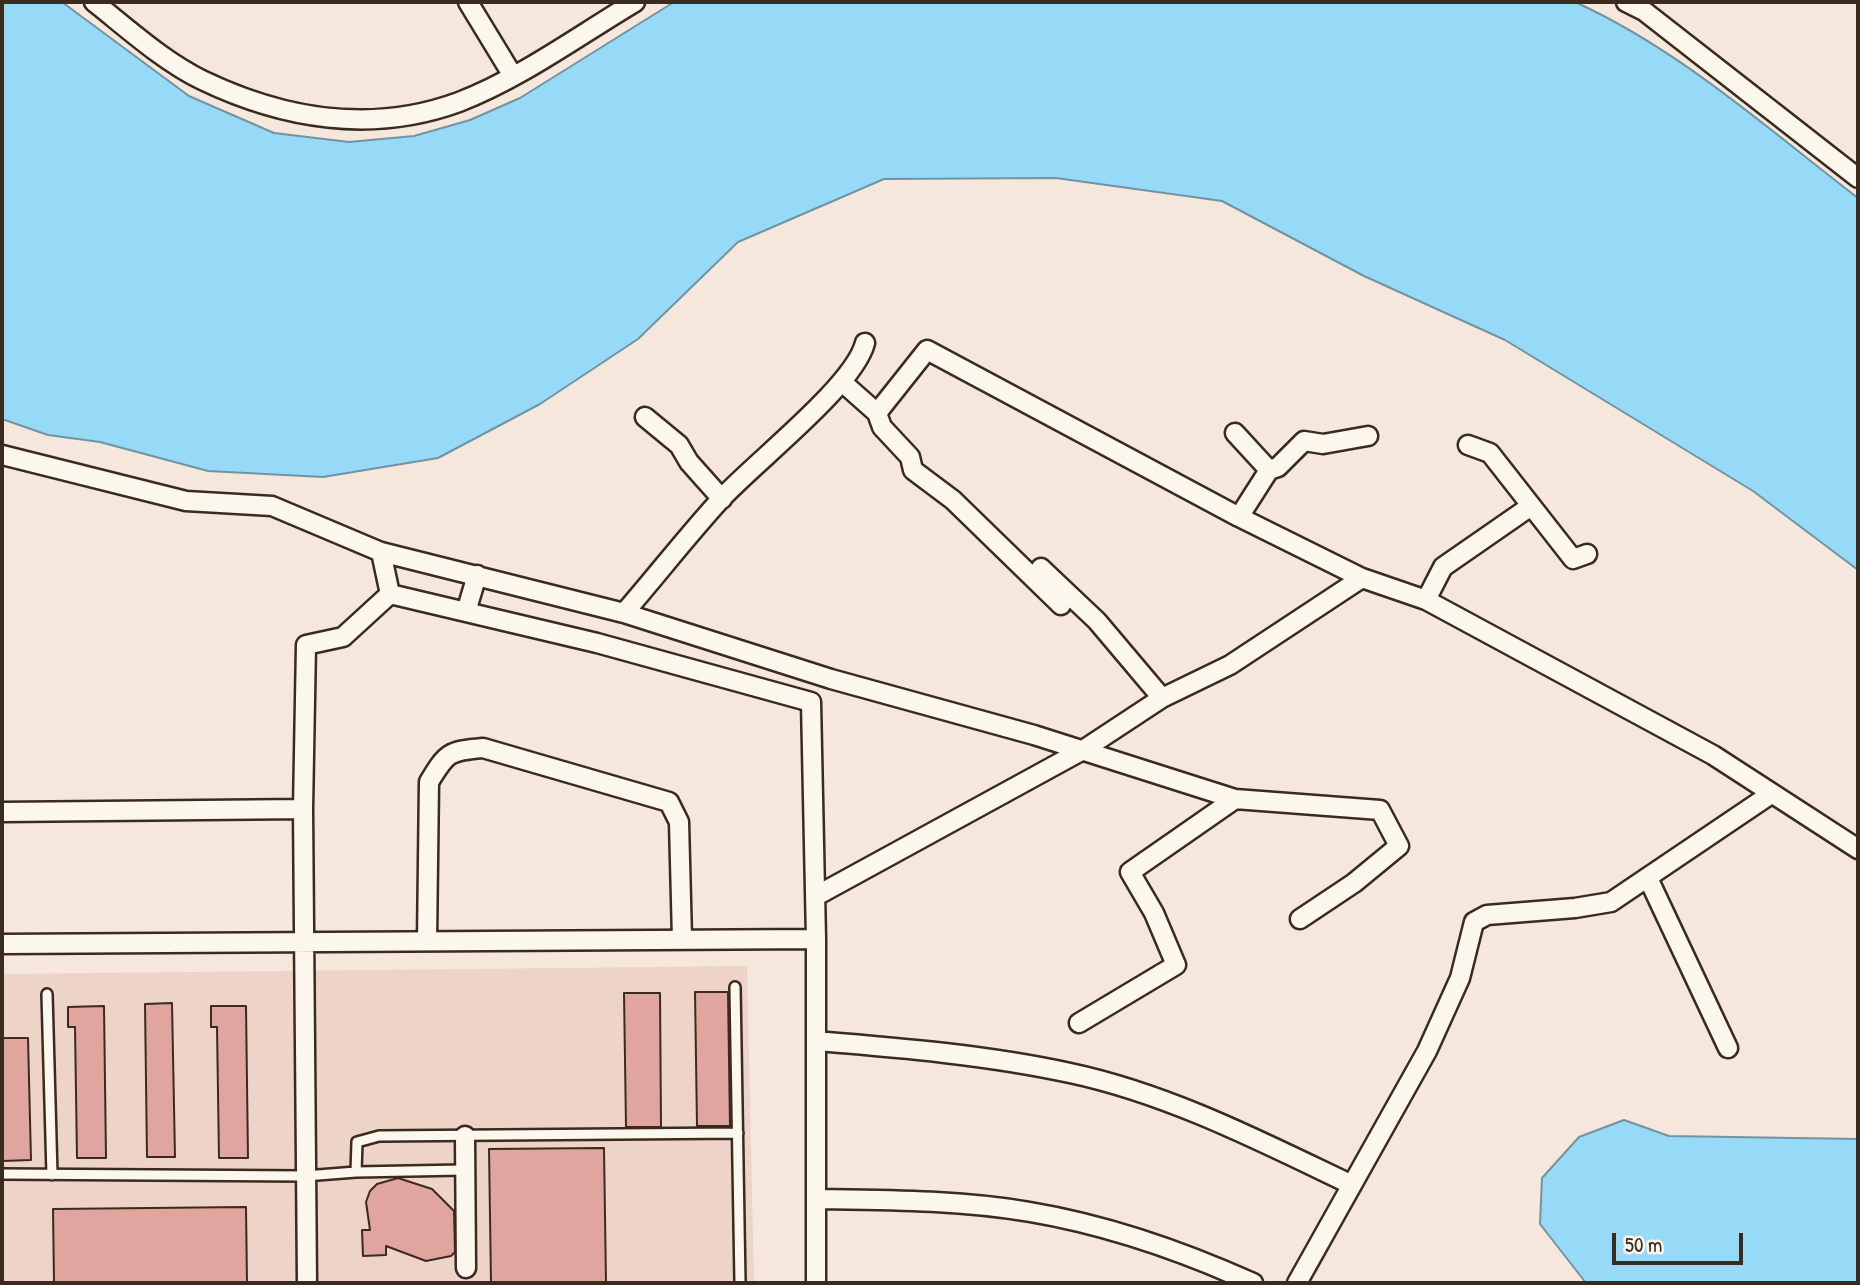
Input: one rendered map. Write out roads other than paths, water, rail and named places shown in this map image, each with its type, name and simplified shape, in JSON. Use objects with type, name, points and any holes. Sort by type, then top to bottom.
[{"type":"street","points":[[94,2],[200,79],[278,111],[343,120],[412,115],[460,102],[513,75],[635,2]]},
{"type":"street","points":[[468,2],[513,75]]},
{"type":"street","points":[[1626,2],[1646,6],[1858,178]]},
{"type":"street","points":[[624,613],[722,499],[842,382],[862,358],[866,344]]},
{"type":"street","points":[[877,413],[927,349],[1239,517],[1362,578],[1426,600],[1713,755],[1771,794],[1855,842]]},
{"type":"street","points":[[842,382],[877,413],[882,427],[910,457],[913,470],[953,500],[1061,605]]},
{"type":"street","points":[[645,417],[678,445],[689,462],[722,499]]},
{"type":"street","points":[[1235,433],[1269,470]]},
{"type":"street","points":[[1239,517],[1269,470],[1278,467],[1304,440],[1323,444],[1368,436]]},
{"type":"street","points":[[1468,445],[1490,453],[1573,559],[1587,554]]},
{"type":"street","points":[[2,455],[186,501],[272,506],[381,552],[624,613],[831,679],[1083,750],[1235,799],[1380,810],[1399,846],[1300,919]]},
{"type":"street","points":[[1426,600],[1443,567],[1531,506]]},
{"type":"street","points":[[1022,550],[1097,621],[1162,698]]},
{"type":"street","points":[[381,552],[390,594]]},
{"type":"street","points":[[466,612],[477,575]]},
{"type":"street","points":[[816,896],[1083,750],[1162,698],[1230,665],[1362,578]]},
{"type":"street","points":[[390,594],[597,643],[811,702]]},
{"type":"street","points":[[307,1283],[303,808],[306,645],[343,637],[390,594]]},
{"type":"street","points":[[817,1283],[816,896],[811,702],[831,679]]},
{"type":"street","points":[[426,941],[429,782],[453,751],[483,748],[669,802],[676,811],[679,822],[682,939]]},
{"type":"street","points":[[1297,1283],[1432,1039],[1460,978],[1474,922],[1486,915],[1611,902],[1771,794]]},
{"type":"street","points":[[1079,1023],[1176,965],[1154,913],[1130,872],[1235,799]]},
{"type":"street","points":[[2,812],[303,808]]},
{"type":"street","points":[[1648,878],[1728,1048]]},
{"type":"street","points":[[2,944],[816,939]]},
{"type":"street","points":[[816,1041],[907,1048],[1072,1073],[1172,1104],[1352,1185]]},
{"type":"street","points":[[465,1136],[463,1170],[466,1269]]},
{"type":"street","points":[[816,1199],[912,1201],[1028,1212],[1102,1227],[1199,1259],[1254,1283]]},
{"type":"lane","points":[[735,987],[740,1283]]},
{"type":"lane","points":[[47,994],[52,1174]]},
{"type":"lane","points":[[356,1172],[357,1142],[365,1138],[738,1133]]},
{"type":"lane","points":[[2,1174],[305,1177],[356,1172],[463,1170]]},
{"type":"water","points":[[2,2],[62,2],[189,96],[274,133],[349,142],[414,136],[470,120],[520,98],[674,2],[1575,2],[1613,21],[1687,66],[1858,198],[1858,570],[1753,491],[1505,340],[1364,276],[1222,201],[1056,178],[884,179],[738,242],[638,339],[540,404],[438,458],[323,477],[208,471],[100,442],[48,435],[2,419]]},
{"type":"water","points":[[1624,1120],[1669,1136],[1858,1139],[1858,1283],[1586,1283],[1540,1224],[1542,1178],[1579,1137]]}]
